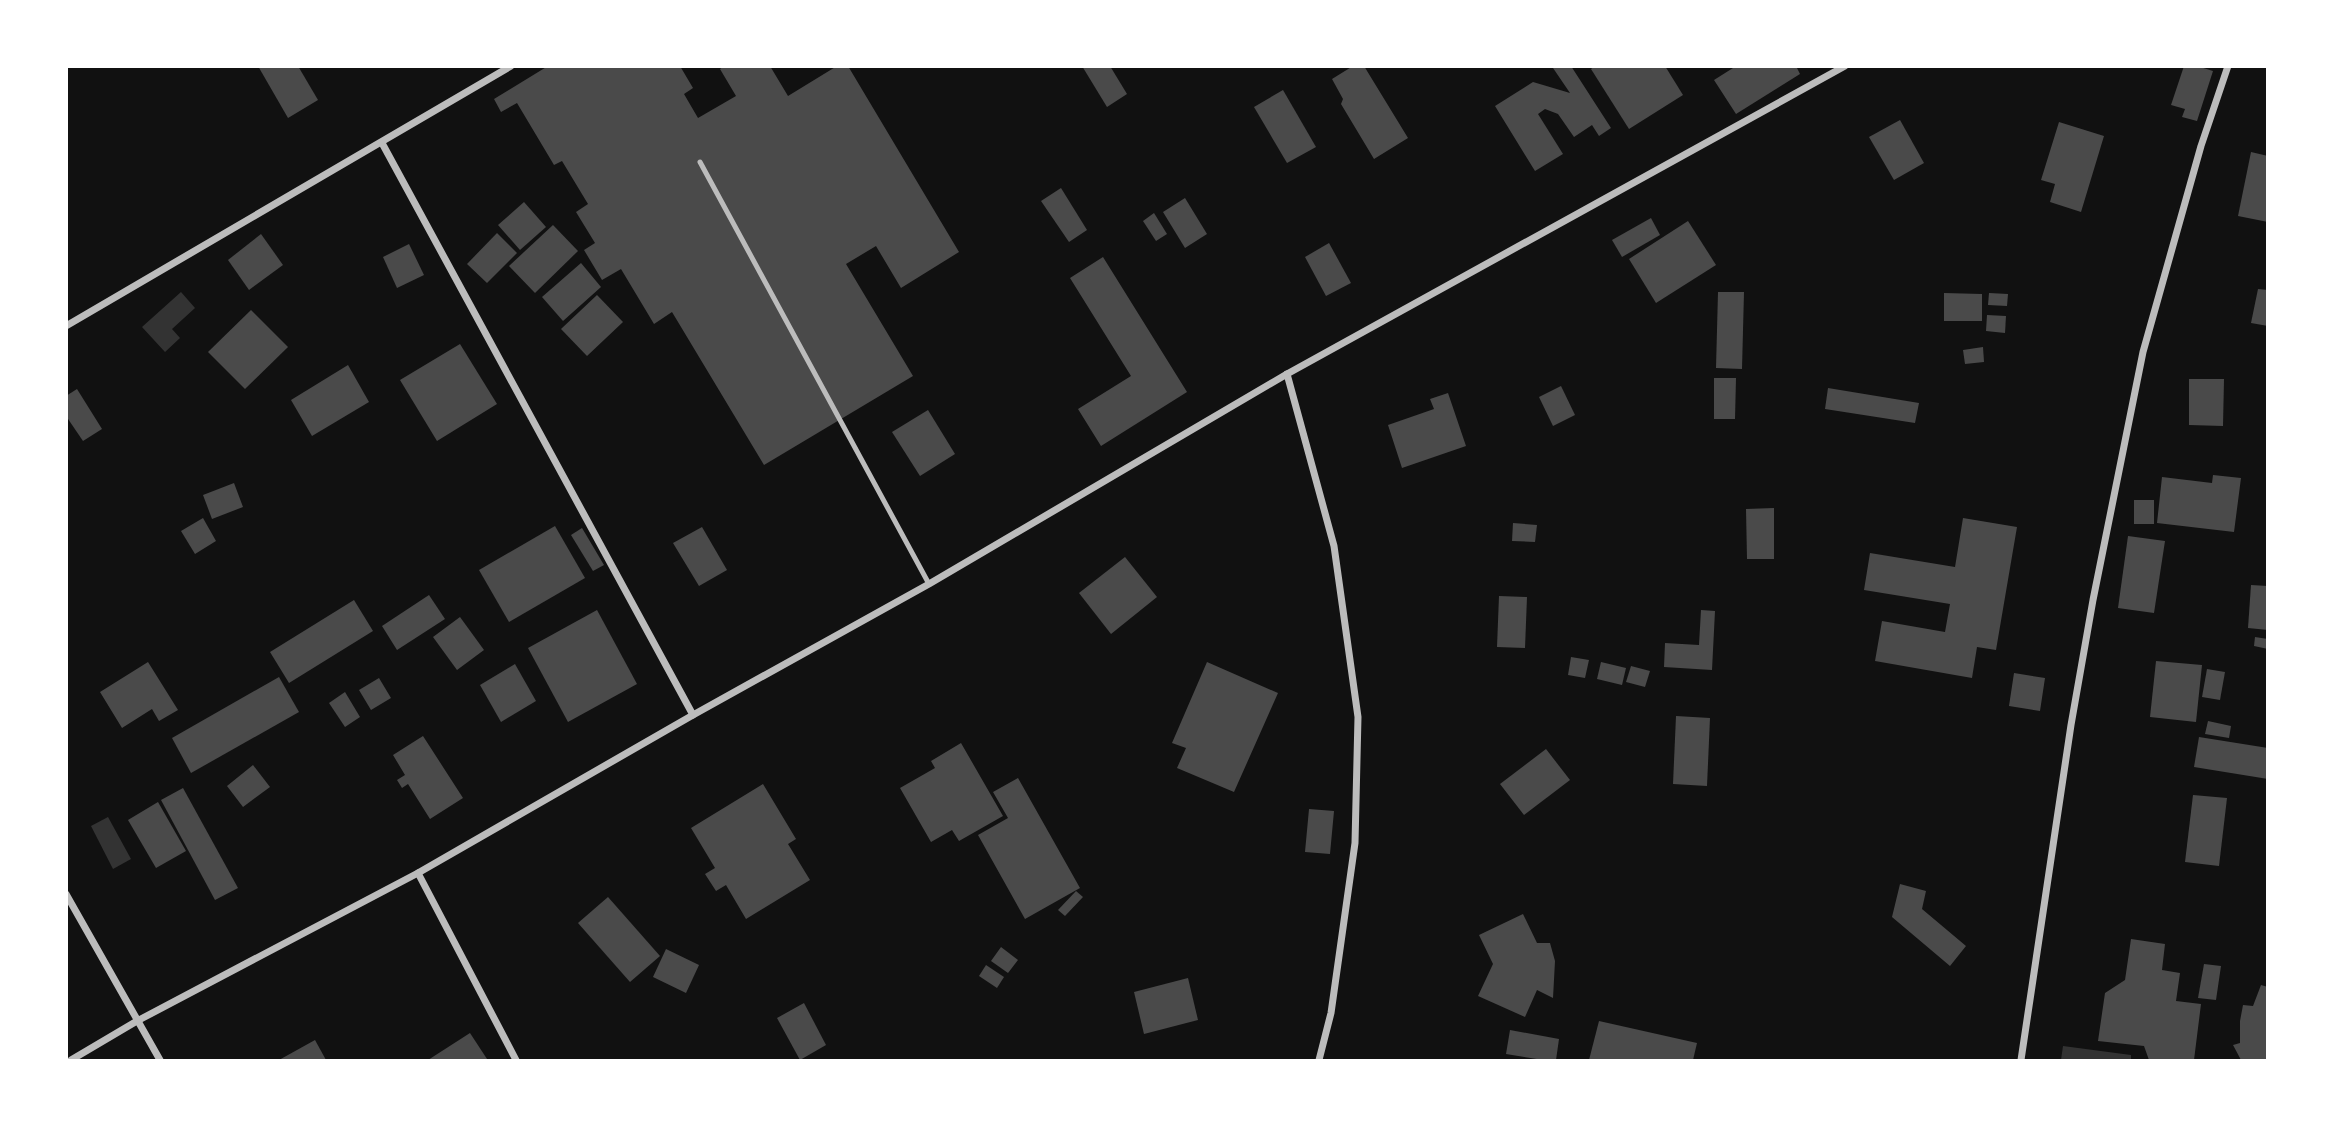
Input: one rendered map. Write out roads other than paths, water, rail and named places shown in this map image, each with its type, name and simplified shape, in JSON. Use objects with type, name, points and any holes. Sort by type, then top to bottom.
[{"type":"street","points":[[66,326],[511,66]]},
{"type":"street","points":[[71,1060],[137,1021],[418,873],[693,715],[929,584],[1287,374],[1845,66]]},
{"type":"street","points":[[2021,1060],[2071,725],[2143,352],[2201,146],[2228,66]]},
{"type":"street","points":[[382,142],[693,715]]},
{"type":"street","points":[[1287,374],[1334,547],[1357,717],[1355,843],[1331,1013],[1320,1060]]},
{"type":"street","points":[[418,873],[516,1060]]},
{"type":"street","points":[[66,894],[160,1060]]},
{"type":"lane","points":[[700,162],[929,584]]}]
